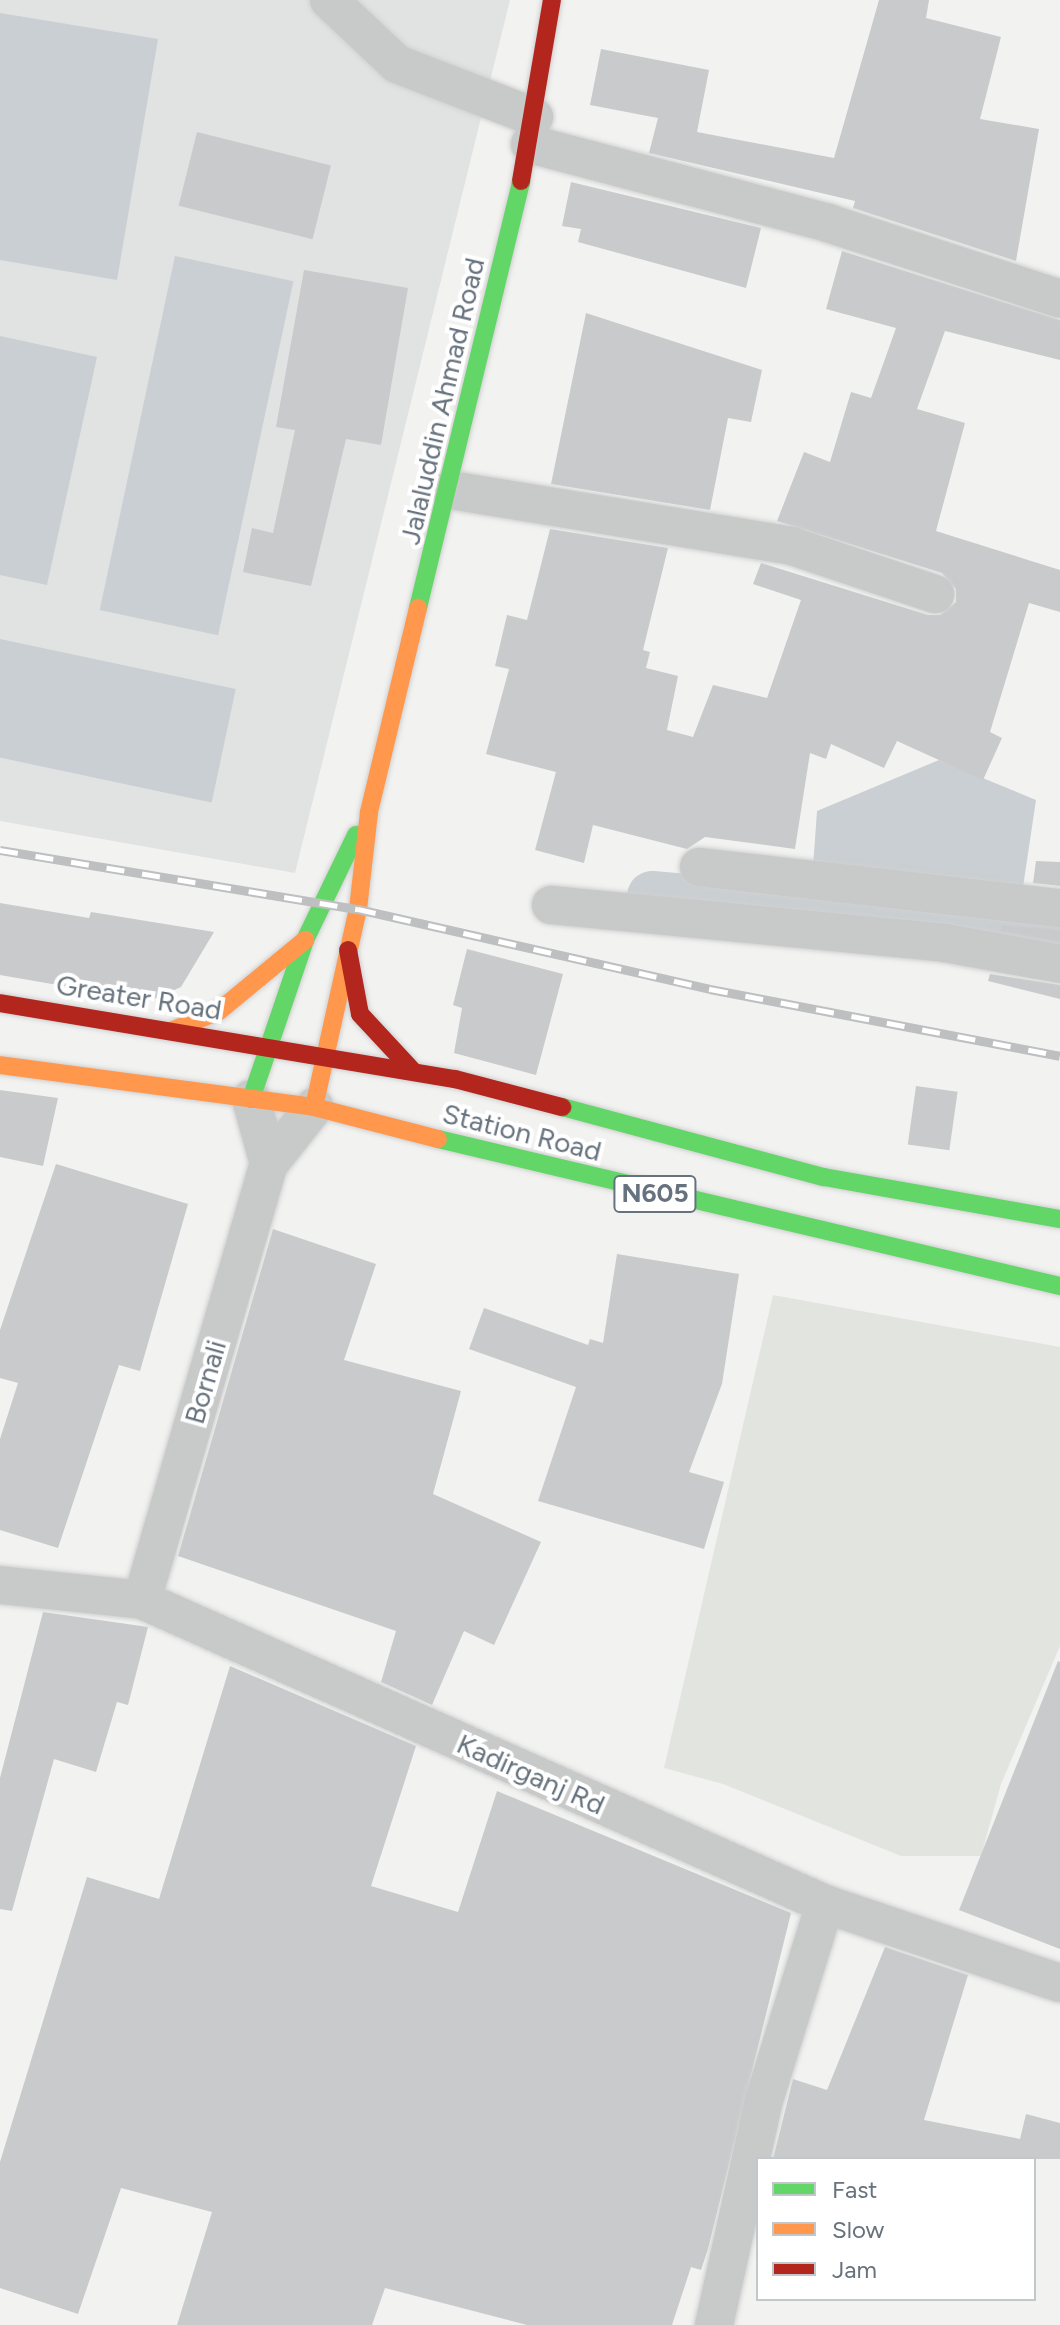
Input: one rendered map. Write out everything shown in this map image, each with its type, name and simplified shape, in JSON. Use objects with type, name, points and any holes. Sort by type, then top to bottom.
[{"type":"main road","name":"Jalaluddin Ahmad Road","points":[[314,1107],[348,950],[369,812],[451,490],[532,131],[552,0]]},
{"type":"main road","name":"Jalaluddin Ahmad Road","points":[[268,1047],[305,940],[369,812]]},
{"type":"main road","points":[[171,1031],[219,1011],[305,940]]},
{"type":"main road","points":[[348,950],[360,1014],[413,1071]]},
{"type":"main road","name":"Greater Road","points":[[0,1003],[268,1047]]},
{"type":"main road","points":[[251,1099],[268,1047]]},
{"type":"main road","name":"Station Road","points":[[268,1047],[413,1071],[824,1177],[1060,1219]]},
{"type":"main road","name":"N605","points":[[0,1065],[251,1099]]},
{"type":"main road","name":"Station Road","points":[[251,1099],[314,1107],[745,1217],[1060,1286]]},
{"type":"street","points":[[329,0],[397,64],[532,131],[1060,299]]},
{"type":"street","points":[[451,490],[792,546],[935,594]]},
{"type":"street","points":[[699,867],[1048,905],[1021,956]]},
{"type":"street","points":[[551,905],[1021,956],[1060,964]]},
{"type":"street","points":[[251,1099],[269,1164]]},
{"type":"street","name":"Bornali","points":[[142,1600],[269,1164],[314,1107]]},
{"type":"street","name":"Kadirganj Rd","points":[[0,1585],[142,1600],[825,1904],[1060,1983]]},
{"type":"street","points":[[714,2325],[764,2100],[825,1904]]},
{"type":"shaded area","points":[[0,0],[510,0],[295,873],[0,821]]},
{"type":"shaded area","points":[[0,13],[158,39],[117,280],[0,260]]},
{"type":"shaded area","points":[[175,256],[293,281],[218,635],[100,610]]},
{"type":"shaded area","points":[[0,336],[97,357],[47,585],[0,575]]},
{"type":"shaded area","points":[[0,639],[236,689],[212,803],[0,758]]},
{"type":"shaded area","points":[[939,760],[1036,800],[1023,887],[813,867],[817,811]]},
{"type":"shaded area","points":[[773,1295],[1060,1347],[1060,1646],[1001,1784],[981,1856],[901,1856],[723,1784],[664,1768]]},
{"type":"building","points":[[879,0],[929,0],[926,18],[1001,37],[980,119],[1039,129],[1016,261],[853,208],[855,201],[649,153],[658,118],[590,105],[601,49],[709,70],[697,132],[834,158]]},
{"type":"building","points":[[197,132],[331,165],[313,239],[179,206]]},
{"type":"building","points":[[571,182],[761,228],[746,288],[578,242],[581,229],[562,226]]},
{"type":"building","points":[[842,251],[1060,320],[1060,360],[945,331],[917,409],[965,423],[936,531],[1060,570],[1060,612],[1029,603],[990,732],[1002,738],[983,780],[897,741],[884,768],[831,744],[826,759],[810,753],[795,849],[705,837],[687,849],[593,825],[584,863],[535,850],[556,772],[486,754],[509,669],[495,666],[507,615],[527,620],[550,529],[668,548],[643,650],[650,652],[646,668],[678,676],[667,730],[693,737],[713,685],[767,698],[801,600],[753,584],[761,563],[928,615],[940,615],[956,602],[956,589],[942,573],[777,521],[804,452],[830,462],[851,392],[871,398],[896,328],[826,309]]},
{"type":"building","points":[[304,270],[408,288],[381,445],[346,439],[311,586],[243,572],[252,528],[273,533],[295,430],[276,427]]},
{"type":"building","points":[[586,313],[762,370],[751,422],[728,418],[710,510],[551,484]]},
{"type":"building","points":[[1036,861],[1060,862],[1060,886],[1033,883]]},
{"type":"building","points":[[0,903],[89,918],[91,912],[214,932],[181,987],[150,1001],[0,975]]},
{"type":"building","points":[[1002,925],[1060,930],[1060,942],[1001,931]]},
{"type":"building","points":[[467,949],[563,974],[536,1075],[454,1053],[462,1008],[453,1005]]},
{"type":"building","points":[[990,974],[1060,985],[1060,999],[988,981]]},
{"type":"building","points":[[916,1086],[958,1092],[949,1150],[908,1144]]},
{"type":"building","points":[[0,1090],[58,1098],[43,1166],[0,1157]]},
{"type":"building","points":[[56,1164],[188,1204],[140,1371],[119,1365],[58,1548],[0,1530],[0,1439],[18,1383],[0,1378],[0,1330]]},
{"type":"building","points":[[273,1229],[376,1264],[344,1360],[461,1391],[433,1494],[541,1542],[494,1645],[464,1631],[432,1705],[381,1682],[396,1631],[178,1556]]},
{"type":"building","points":[[617,1254],[739,1274],[722,1384],[689,1472],[724,1482],[704,1549],[538,1501],[576,1387],[469,1349],[484,1308],[588,1345],[590,1339],[603,1343]]},
{"type":"building","points":[[43,1612],[148,1627],[128,1705],[117,1702],[96,1772],[54,1759],[12,1911],[0,1909],[0,1778]]},
{"type":"building","points":[[1060,1662],[1060,1949],[959,1910]]},
{"type":"building","points":[[230,1666],[416,1746],[371,1886],[458,1912],[497,1791],[791,1913],[708,2249],[701,2270],[691,2267],[672,2325],[527,2325],[385,2288],[372,2325],[177,2325],[212,2212],[121,2188],[78,2314],[0,2288],[0,2162],[87,1877],[159,1899]]},
{"type":"building","points":[[885,1947],[968,1975],[924,2120],[1020,2139],[1026,2114],[1060,2123],[1060,2159],[774,2157],[793,2079],[827,2090]]},
{"type":"waterway","points":[[652,896],[1060,932]]},
{"type":"railway","points":[[0,850],[358,909],[710,989],[1060,1056]]},
{"type":"traffic: fast","points":[[418,608],[521,181]]},
{"type":"traffic: fast","points":[[251,1099],[305,940],[356,835]]},
{"type":"traffic: fast","points":[[562,1107],[824,1177],[1060,1219]]},
{"type":"traffic: fast","points":[[438,1139],[1060,1286]]},
{"type":"traffic: slow","points":[[314,1107],[358,909],[369,812],[418,608]]},
{"type":"traffic: slow","points":[[171,1031],[219,1011],[305,940]]},
{"type":"traffic: slow","points":[[0,1065],[314,1107],[438,1139]]},
{"type":"traffic: jam","points":[[521,181],[552,0]]},
{"type":"traffic: jam","points":[[348,950],[360,1014],[413,1071]]},
{"type":"traffic: jam","points":[[0,1003],[455,1079],[562,1107]]}]
